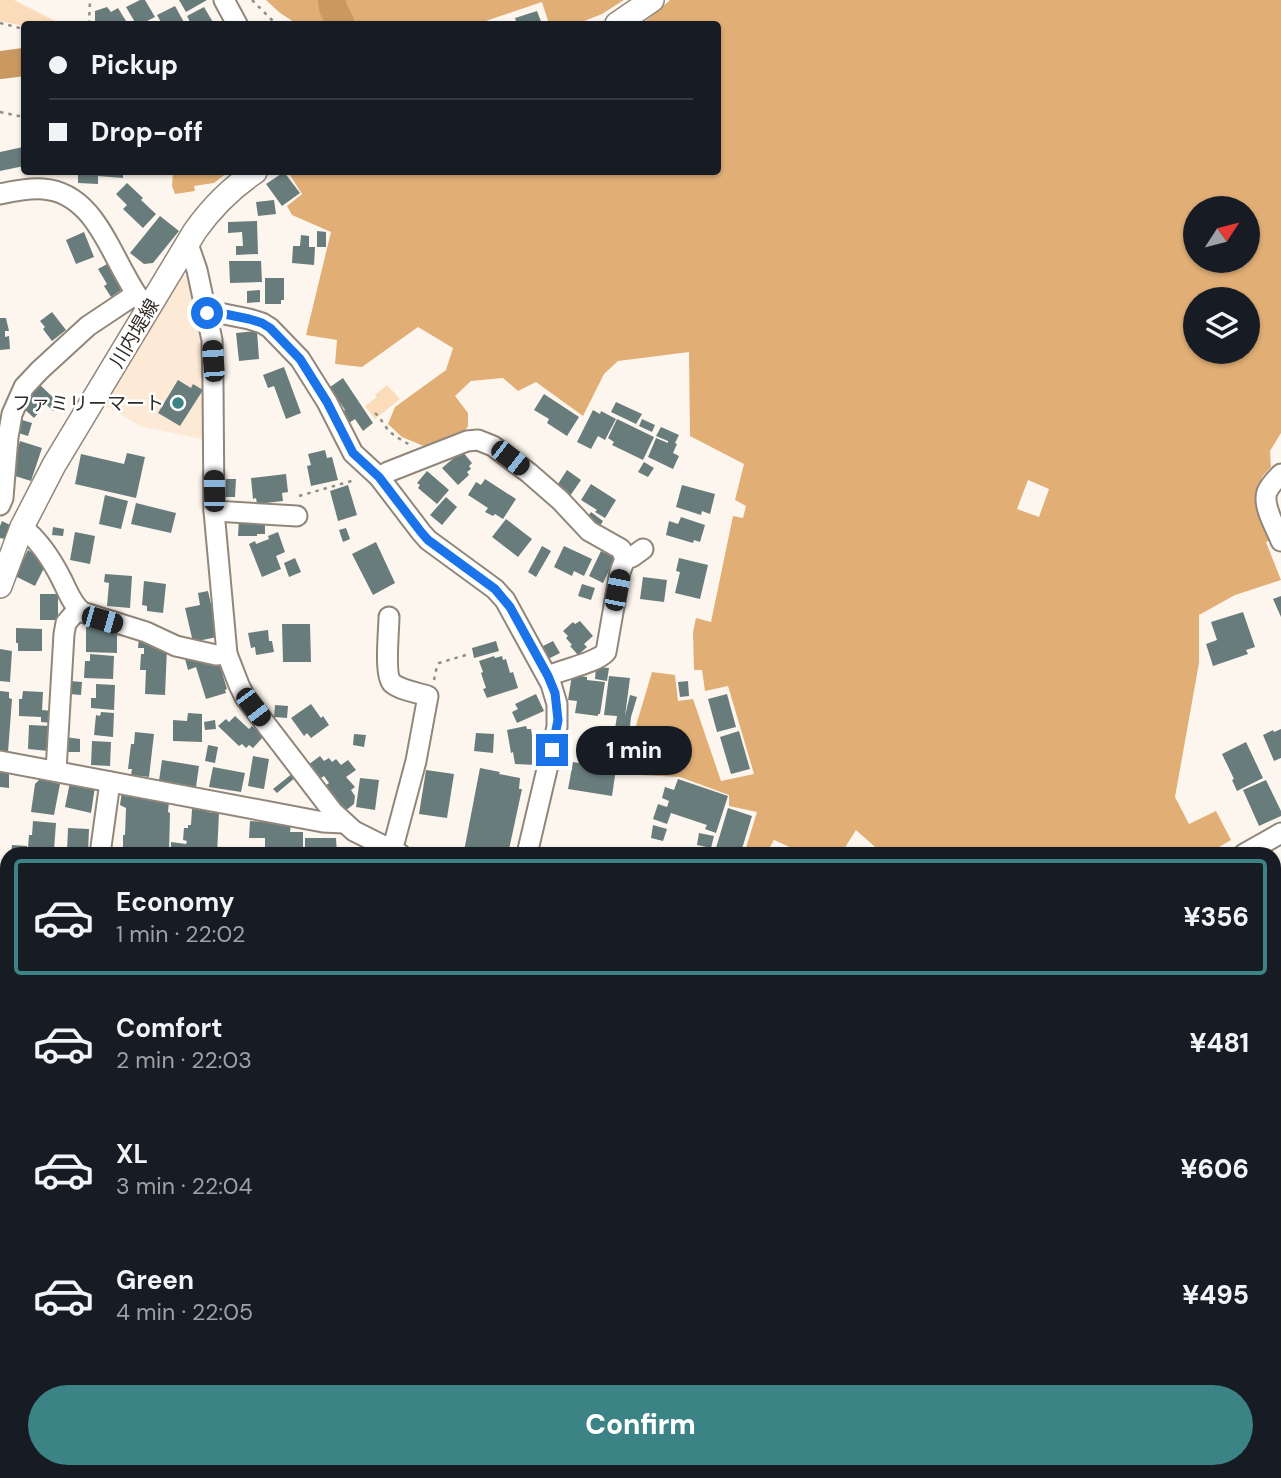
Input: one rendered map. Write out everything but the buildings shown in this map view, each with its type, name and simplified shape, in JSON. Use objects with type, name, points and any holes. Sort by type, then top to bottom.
[{"type":"main road","points":[[621,21],[652,0]]},
{"type":"main road","name":"川内堤線","points":[[0,586],[24,523],[143,300],[188,244],[210,210],[250,175]]},
{"type":"street","points":[[224,0],[235,21]]},
{"type":"street","points":[[0,194],[46,189],[64,194],[75,201],[88,213],[103,234],[143,300],[88,326],[24,387],[12,414],[1,501],[38,541],[78,609],[88,615],[146,632],[176,646],[216,655],[227,654]]},
{"type":"street","points":[[188,244],[197,270],[212,340],[214,511],[227,654],[245,697],[333,812],[354,831],[380,847]]},
{"type":"street","points":[[207,313],[215,312],[249,319],[270,328],[300,359],[327,402],[353,453],[379,477],[428,540],[495,589],[505,600],[548,676],[555,693],[558,720],[529,847]]},
{"type":"street","points":[[379,477],[467,441],[485,442],[529,473],[560,500],[589,531],[621,549],[625,558],[606,652],[598,659],[548,676]]},
{"type":"street","points":[[1281,474],[1268,490],[1266,499],[1281,541]]},
{"type":"street","points":[[214,511],[298,516]]},
{"type":"street","points":[[625,558],[643,549]]},
{"type":"street","points":[[56,771],[64,634],[66,623],[78,609]]},
{"type":"street","points":[[386,847],[416,761],[428,696],[399,686],[390,679],[387,660],[389,617]]},
{"type":"street","points":[[0,761],[323,822],[344,823]]},
{"type":"street","points":[[101,847],[110,782]]},
{"type":"street","points":[[1258,847],[1281,833]]},
{"type":"path","points":[[89,21],[90,0]]},
{"type":"path","points":[[252,0],[273,21]]},
{"type":"path","points":[[0,23],[21,28]]},
{"type":"path","points":[[0,112],[21,116]]},
{"type":"path","points":[[375,413],[382,419],[383,425],[410,444]]},
{"type":"path","points":[[299,496],[350,482]]},
{"type":"path","points":[[428,696],[432,692],[439,663],[469,654]]},
{"type":"shaded area","points":[[0,0],[14,0],[55,21],[21,21],[21,25],[0,21]]},
{"type":"shaded area","points":[[266,0],[624,0],[584,21],[548,21],[542,2],[486,21],[292,21]]},
{"type":"shaded area","points":[[670,0],[1281,0],[1281,433],[1270,451],[1271,467],[1262,477],[1256,500],[1273,539],[1266,542],[1281,580],[1235,595],[1199,615],[1199,663],[1175,797],[1189,824],[1216,811],[1231,840],[1219,847],[875,847],[856,830],[845,847],[790,847],[774,840],[770,847],[746,847],[757,812],[729,806],[729,795],[680,777],[639,775],[632,761],[632,739],[652,672],[675,675],[678,701],[693,699],[721,781],[754,774],[728,686],[705,691],[702,670],[694,670],[693,632],[696,618],[711,622],[733,516],[743,518],[746,506],[735,500],[744,464],[690,436],[689,352],[618,361],[604,374],[583,416],[536,382],[518,391],[503,378],[471,381],[455,396],[468,413],[468,426],[458,441],[431,449],[402,437],[388,424],[395,407],[446,370],[453,348],[418,327],[362,367],[335,364],[337,340],[306,335],[331,232],[292,215],[287,206],[302,194],[290,175],[721,175],[721,21],[646,21]],"holes":[[[1028,480],[1049,489],[1039,517],[1017,509]]]},
{"type":"shaded area","points":[[173,175],[224,175],[214,183],[194,186],[195,191],[175,194]]},
{"type":"shaded area","points":[[180,275],[190,277],[203,338],[206,440],[140,426],[103,404]]},
{"type":"shaded area","points":[[387,385],[400,399],[375,419],[365,406]]},
{"type":"waterway","points":[[332,0],[340,21]]},
{"type":"waterway","points":[[0,65],[21,62]]},
{"type":"place","name":"ファミリーマート","points":[[178,403]]},
{"type":"route","points":[[207,313],[215,312],[249,319],[270,328],[300,359],[327,402],[353,453],[379,477],[421,532],[495,589],[505,600],[555,693],[558,720],[552,750]]}]
